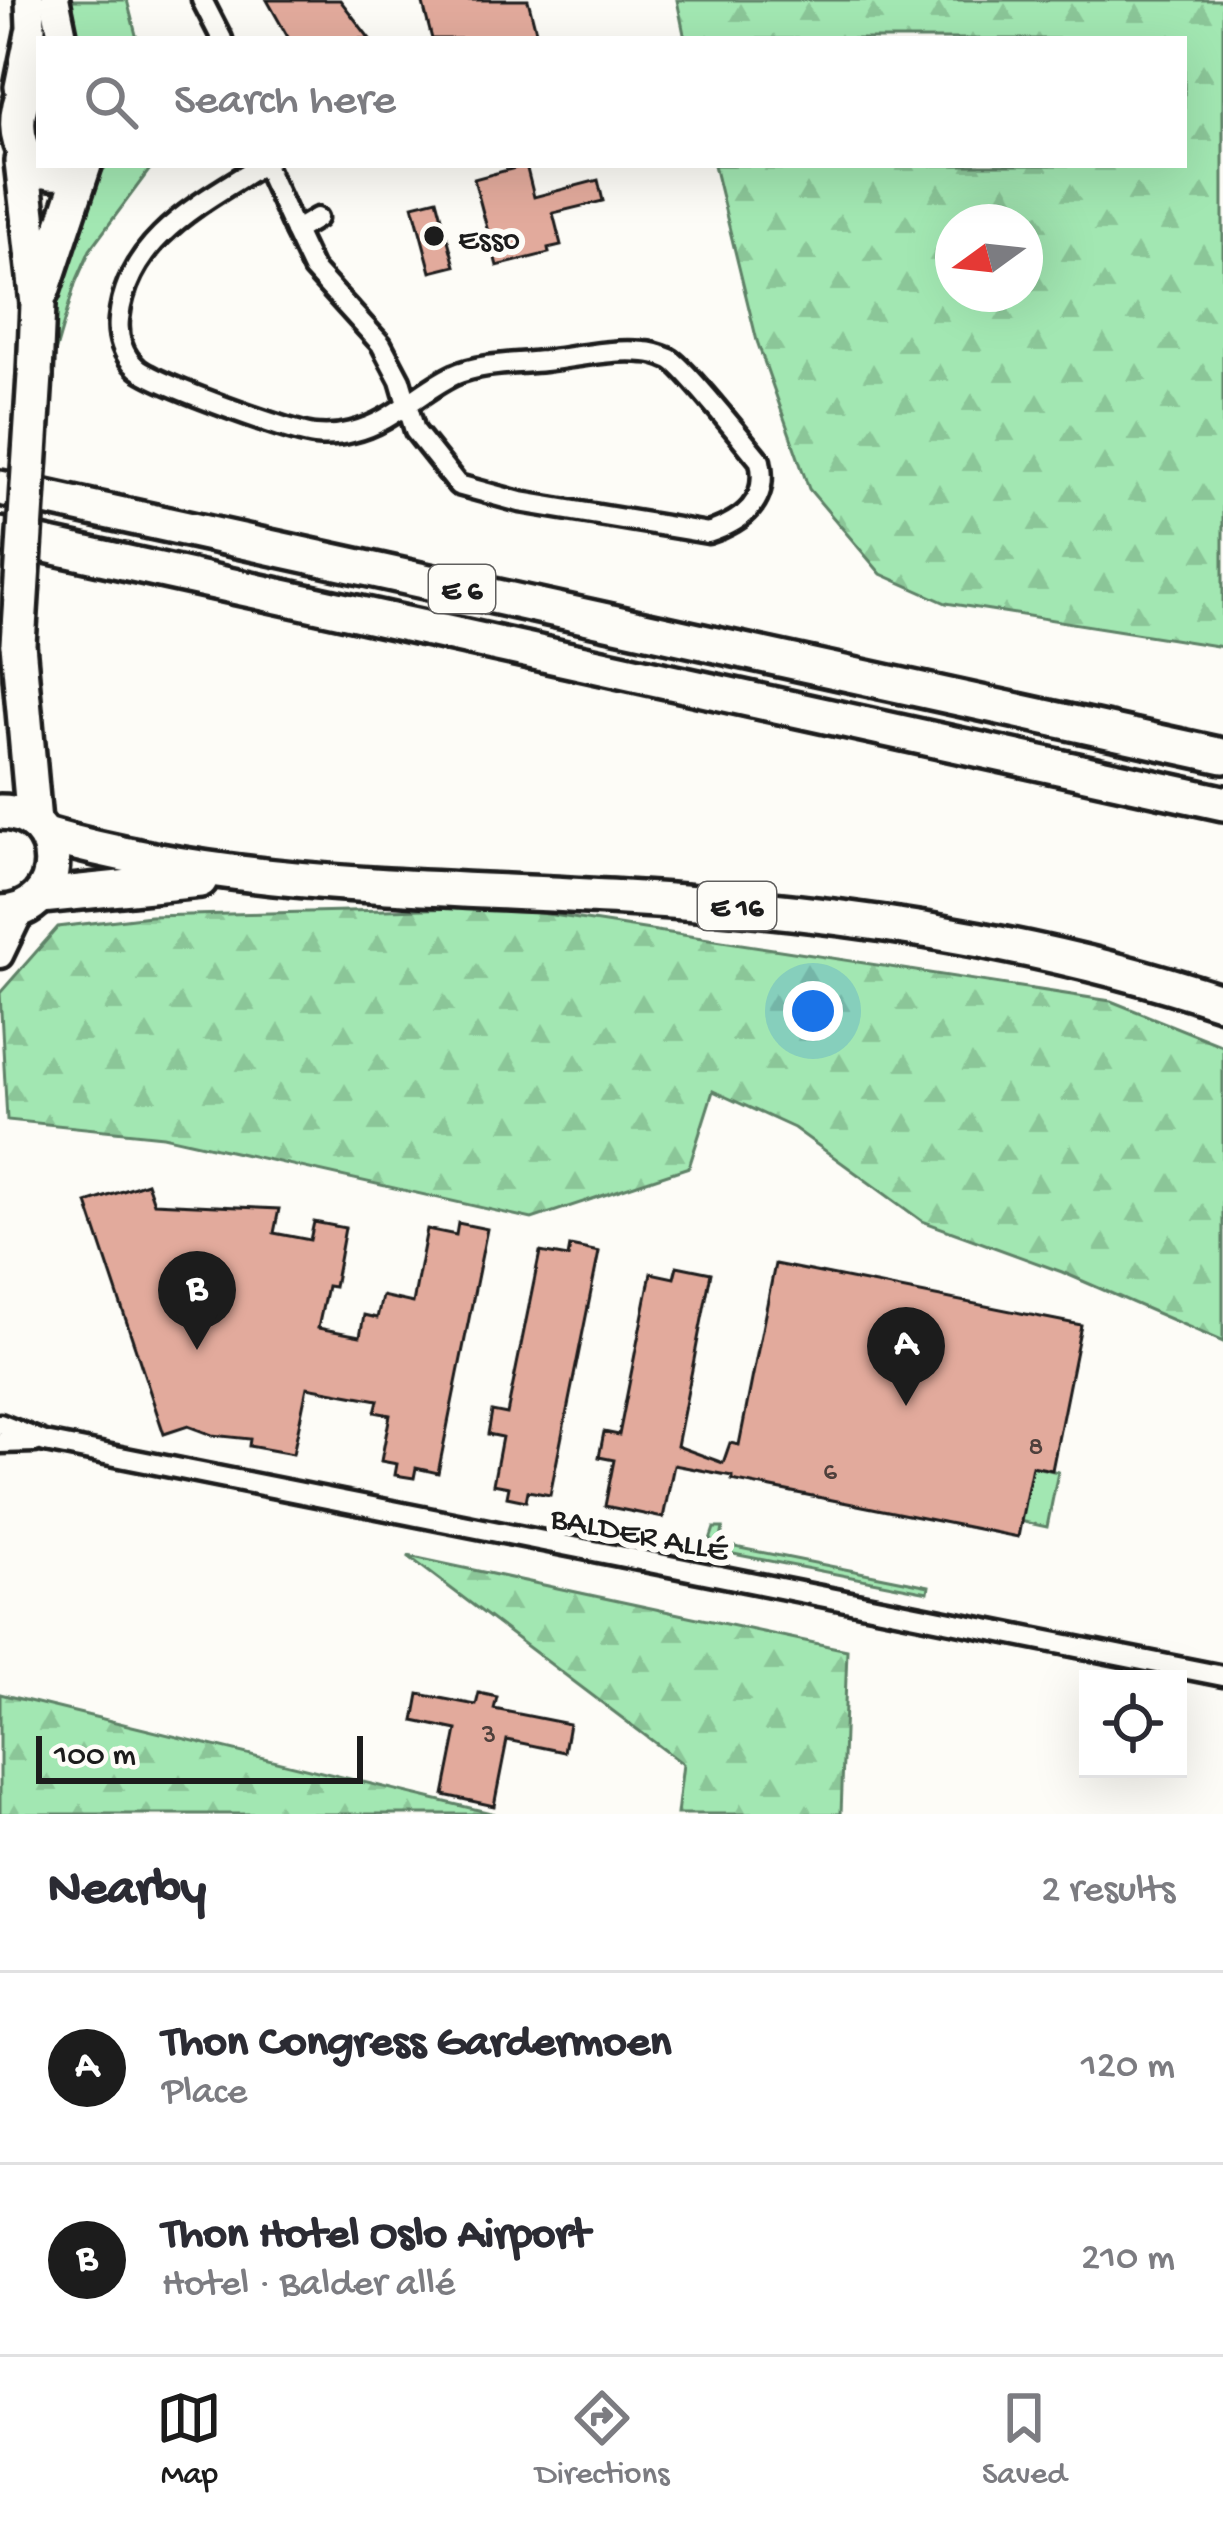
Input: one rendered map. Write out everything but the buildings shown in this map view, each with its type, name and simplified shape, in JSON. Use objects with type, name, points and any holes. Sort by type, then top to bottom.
[{"type":"highway","points":[[0,719],[18,644],[38,304],[22,161],[5,134],[4,116],[29,81]]},
{"type":"highway","points":[[22,161],[36,167]]},
{"type":"highway","points":[[40,168],[52,173],[71,168]]},
{"type":"highway","points":[[38,304],[81,168]]},
{"type":"highway","name":"E 6","points":[[0,488],[1223,756]]},
{"type":"highway","name":"E 6","points":[[0,536],[1223,803]]},
{"type":"highway","name":"E 6","points":[[0,563],[121,561]]},
{"type":"highway","points":[[18,644],[40,828],[53,866],[21,906]]},
{"type":"highway","name":"E 16","points":[[0,812],[22,815],[40,828],[241,876],[626,898],[839,916],[1031,948],[1223,1002]]},
{"type":"highway","name":"E 16","points":[[21,906],[241,876]]},
{"type":"main road","points":[[29,81],[30,0]]},
{"type":"main road","points":[[55,0],[62,36]]},
{"type":"main road","points":[[0,955],[21,906]]},
{"type":"street","points":[[202,0],[220,36]]},
{"type":"street","points":[[258,168],[197,205],[138,260],[120,310],[118,332],[128,358],[156,380],[312,435],[350,433],[385,421],[408,405],[457,374],[496,364],[645,352],[673,360],[760,461],[764,479],[753,509],[735,524],[708,533],[520,502],[458,485],[415,430],[408,405],[400,380],[381,344],[313,268],[264,168]]},
{"type":"street","points":[[295,231],[317,218]]},
{"type":"street","name":"BALDER ALLÉ","points":[[0,1424],[45,1442],[1223,1676]]},
{"type":"street","name":"BALDER ALLÉ","points":[[0,1443],[45,1442]]},
{"type":"green space","points":[[65,0],[127,0],[136,36],[78,36]]},
{"type":"green space","points":[[677,0],[1223,0],[1223,647],[946,603],[881,574],[809,489],[757,341],[715,168],[1187,168],[1187,36],[684,36]]},
{"type":"green space","points":[[105,168],[151,168],[90,250],[53,360],[54,313],[65,258]]},
{"type":"green space","points":[[501,907],[1111,1001],[1223,1046],[1223,1342],[1062,1272],[922,1221],[794,1128],[713,1091],[689,1167],[532,1219],[163,1136],[7,1120],[0,993],[58,927],[150,916]]},
{"type":"green space","points":[[1030,1466],[1058,1472],[1047,1527],[1019,1521]]},
{"type":"green space","points":[[714,1528],[723,1528],[720,1544],[929,1586],[928,1592],[713,1550],[708,1546]]},
{"type":"green space","points":[[408,1556],[847,1650],[841,1814],[677,1814],[683,1764]]},
{"type":"green space","points":[[0,1694],[495,1814],[0,1814]]},
{"type":"place","name":"Esso","points":[[434,236]]},
{"type":"place","name":"Thon Hotel Oslo Airport","points":[[197,1350]]},
{"type":"place","name":"Thon Congress Gardermoen","points":[[906,1406]]}]
